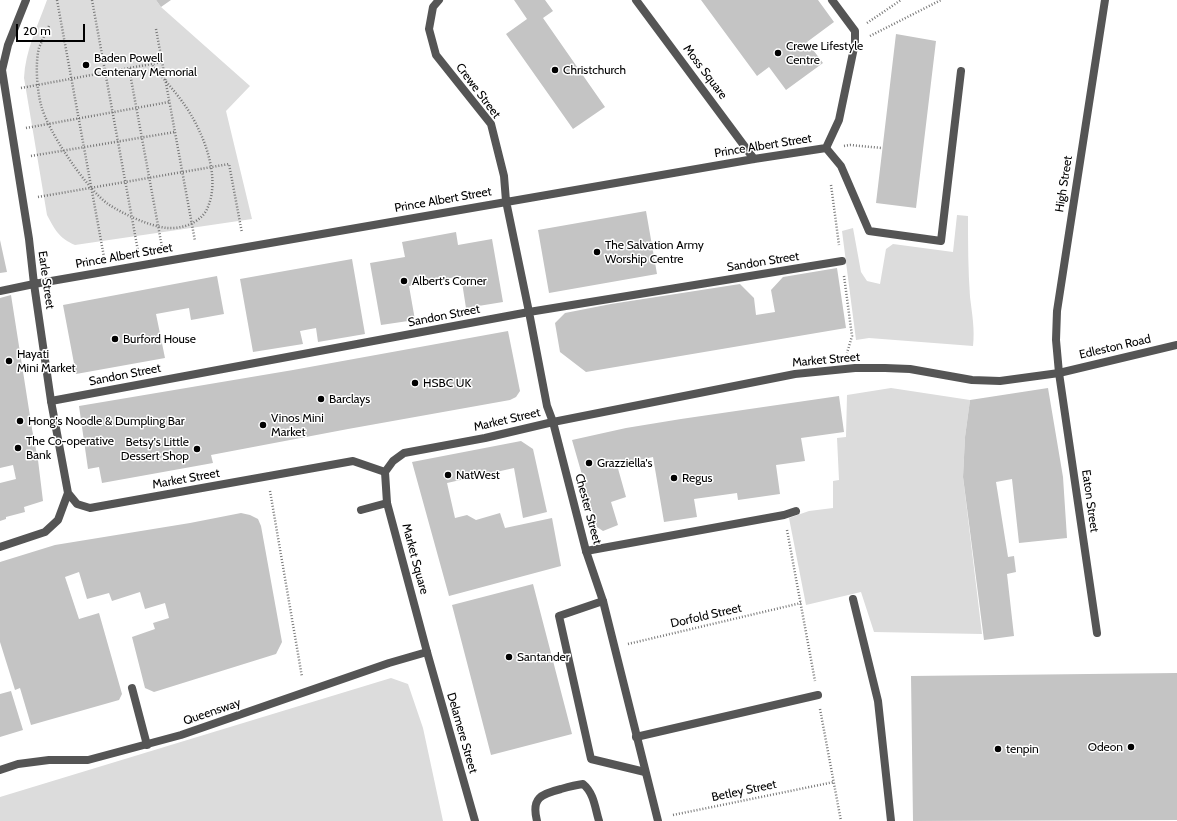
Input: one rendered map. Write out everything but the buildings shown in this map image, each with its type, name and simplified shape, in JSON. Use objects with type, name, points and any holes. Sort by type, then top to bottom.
[{"type":"street","name":"Earle Street","points":[[26,0],[8,45],[1,68],[23,200],[52,401],[68,493]]},
{"type":"street","name":"Crewe Street","points":[[439,0],[433,7],[429,29],[436,55],[491,124],[504,176],[506,201]]},
{"type":"street","name":"Moss Square","points":[[636,0],[754,159]]},
{"type":"street","points":[[832,0],[855,31]]},
{"type":"street","name":"High Street","points":[[1059,373],[1056,340],[1057,311],[1104,0]]},
{"type":"street","name":"Prince Albert Street","points":[[0,291],[506,201],[826,148],[839,120],[855,43],[855,31]]},
{"type":"street","points":[[826,148],[841,166],[869,231],[941,241],[961,71]]},
{"type":"street","name":"Chester Street","points":[[506,201],[547,406],[553,422],[586,551],[603,601],[657,820]]},
{"type":"street","name":"Sandon Street","points":[[52,401],[529,312],[842,261]]},
{"type":"street","name":"Edleston Road","points":[[1059,373],[1177,346]]},
{"type":"street","name":"Market Street","points":[[68,493],[77,504],[90,508],[353,462],[385,472],[393,461],[404,453],[485,438],[553,422],[781,376],[855,368],[885,368],[910,370],[972,380],[1000,381],[1059,373]]},
{"type":"street","name":"Eaton Street","points":[[1059,373],[1097,632]]},
{"type":"street","name":"Market Square","points":[[385,472],[388,503],[427,652]]},
{"type":"street","points":[[0,547],[45,532],[58,520],[68,493]]},
{"type":"street","points":[[361,510],[388,503]]},
{"type":"street","points":[[586,551],[784,515],[796,511]]},
{"type":"street","points":[[853,599],[878,701],[891,821]]},
{"type":"street","points":[[603,601],[559,616],[591,759],[645,772]]},
{"type":"street","name":"Queensway","points":[[0,770],[18,764],[49,760],[88,760],[147,745],[181,735],[389,663],[427,652]]},
{"type":"street","name":"Delamere Street","points":[[427,652],[475,821]]},
{"type":"street","points":[[132,688],[147,745]]},
{"type":"street","points":[[636,737],[818,695]]},
{"type":"street","points":[[537,821],[534,806],[544,793],[576,784],[583,784],[588,788],[592,795],[599,821]]},
{"type":"path","points":[[58,0],[106,271]]},
{"type":"path","points":[[92,0],[141,265]]},
{"type":"path","points":[[855,31],[901,0]]},
{"type":"path","points":[[855,43],[941,0]]},
{"type":"path","points":[[49,26],[39,49],[38,85],[41,105],[48,124],[64,150],[91,188],[108,203],[132,216],[158,227],[169,228],[192,224],[203,216],[211,202],[213,185],[211,167],[205,143],[185,105],[151,64]]},
{"type":"path","points":[[156,29],[198,255]]},
{"type":"path","points":[[6,91],[162,62]]},
{"type":"path","points":[[129,68],[165,261]]},
{"type":"path","points":[[12,131],[169,102]]},
{"type":"path","points":[[16,158],[175,132]]},
{"type":"path","points":[[826,148],[850,145],[882,148]]},
{"type":"path","points":[[23,200],[229,164],[244,247]]},
{"type":"path","points":[[268,477],[305,692]]},
{"type":"path","points":[[784,515],[841,821]]},
{"type":"path","name":"Dorfold Street","points":[[614,647],[801,603]]},
{"type":"path","name":"Betley Street","points":[[657,820],[834,782]]},
{"type":"shaded area","points":[[47,0],[156,0],[161,7],[250,86],[226,111],[252,219],[75,245],[58,233],[47,215],[24,78],[29,48]]},
{"type":"shaded area","points":[[957,215],[968,216],[969,276],[974,340],[973,346],[869,338],[856,340],[842,231],[853,228],[861,272],[867,281],[880,284],[886,249],[893,244],[953,252]]},
{"type":"shaded area","points":[[891,388],[970,400],[965,437],[963,477],[982,634],[874,632],[861,592],[806,605],[789,518],[809,511],[833,508],[833,481],[839,480],[837,438],[846,437],[847,395]]},
{"type":"shaded area","points":[[391,678],[408,684],[423,728],[443,821],[0,821],[0,797]]},
{"type":"place","name":"Crewe Lifestyle Centre","points":[[778,53]]},
{"type":"place","name":"Baden Powell Centenary Memorial","points":[[86,65]]},
{"type":"place","name":"Christchurch","points":[[555,70]]},
{"type":"place","name":"The Salvation Army Worship Centre","points":[[597,252]]},
{"type":"place","name":"Albert's Corner","points":[[404,281]]},
{"type":"place","name":"Burford House","points":[[115,339]]},
{"type":"place","name":"Hayati Mini Market","points":[[9,361]]},
{"type":"place","name":"HSBC UK","points":[[415,383]]},
{"type":"place","name":"Barclays","points":[[321,399]]},
{"type":"place","name":"Hong's Noodle & Dumpling Bar","points":[[20,421]]},
{"type":"place","name":"Vinos Mini Market","points":[[263,425]]},
{"type":"place","name":"The Co-operative Bank","points":[[18,448]]},
{"type":"place","name":"Betsy's Little Dessert Shop","points":[[197,449]]},
{"type":"place","name":"Grazziella's","points":[[589,463]]},
{"type":"place","name":"NatWest","points":[[448,475]]},
{"type":"place","name":"Regus","points":[[674,478]]},
{"type":"place","name":"Santander","points":[[509,657]]},
{"type":"place","name":"Odeon","points":[[1131,747]]},
{"type":"place","name":"tenpin","points":[[998,749]]}]
